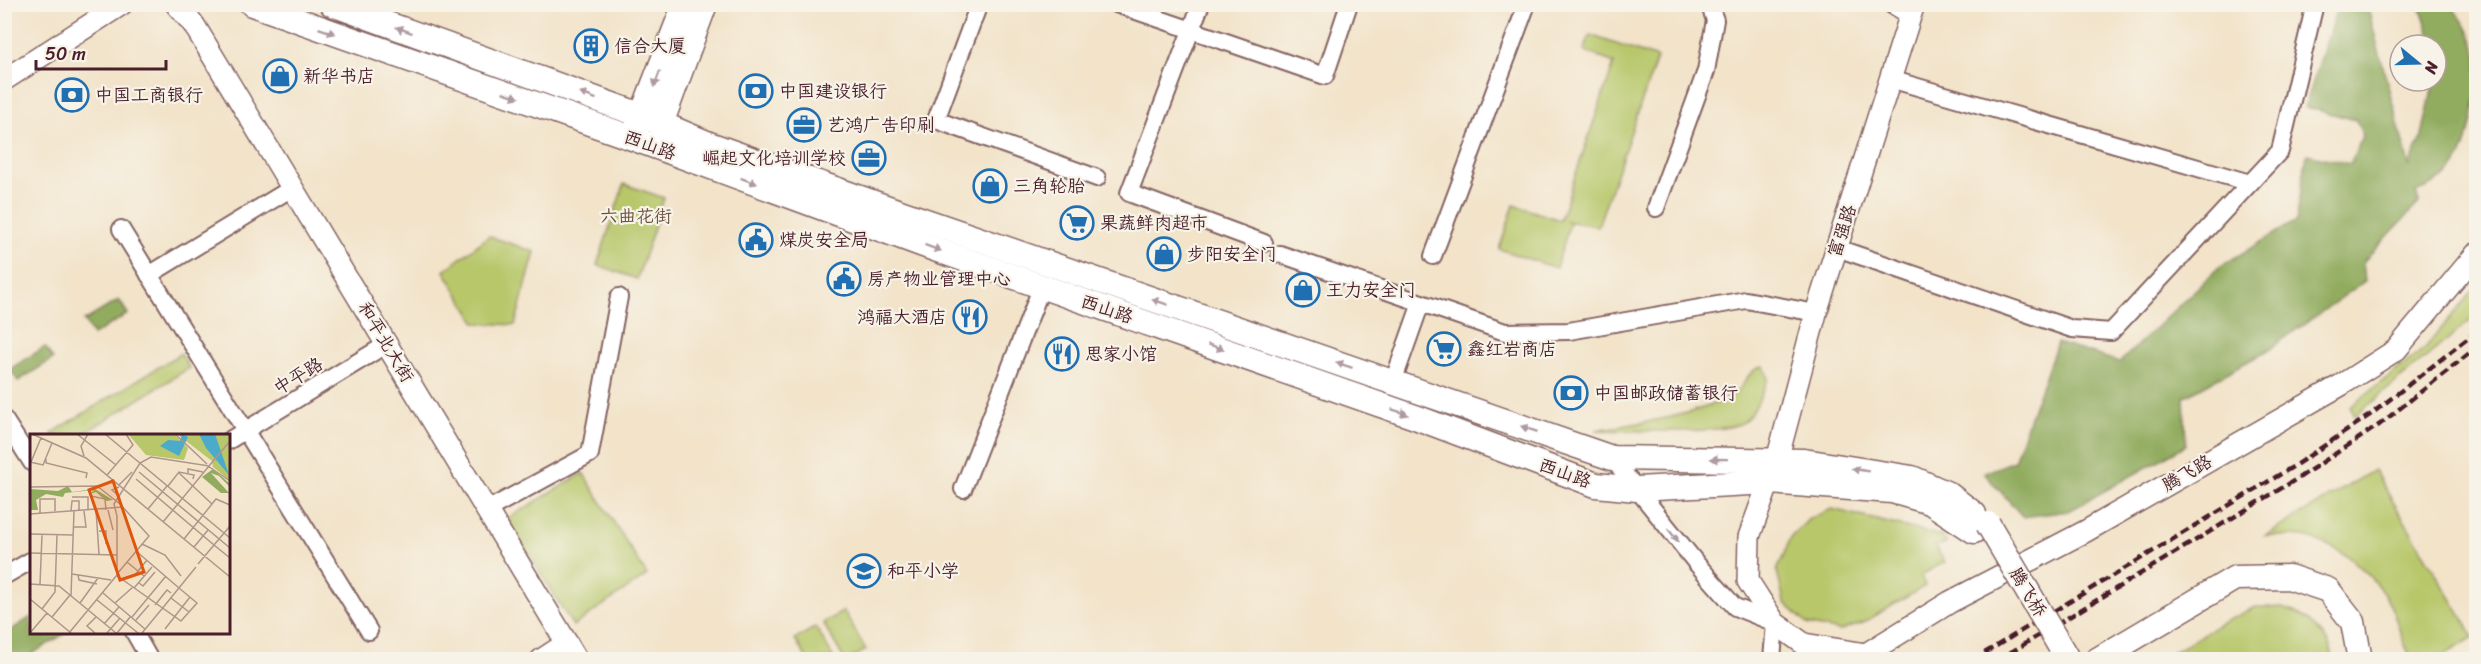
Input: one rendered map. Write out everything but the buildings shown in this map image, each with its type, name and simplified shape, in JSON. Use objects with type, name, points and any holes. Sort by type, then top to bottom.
[{"type":"main road","name":"西山路","points":[[252,4],[1418,418],[1596,485],[1636,489],[1773,471],[1804,461],[1912,478],[1947,494],[1981,528]]},
{"type":"main road","name":"西山路","points":[[332,4],[894,210],[1612,458],[1773,471]]},
{"type":"main road","points":[[652,120],[685,4]]},
{"type":"main road","points":[[634,138],[652,120],[705,4]]},
{"type":"main road","name":"腾飞桥","points":[[1981,528],[2054,660]]},
{"type":"main road","name":"腾飞桥","points":[[1981,528],[2068,660]]},
{"type":"main road","points":[[2097,660],[2235,578],[2289,577],[2328,590],[2353,622],[2360,660]]},
{"type":"street","name":"和平北大街","points":[[176,4],[194,26],[572,651]]},
{"type":"street","name":"和平北大街","points":[[186,4],[194,26]]},
{"type":"street","points":[[979,4],[936,120],[1097,178]]},
{"type":"street","points":[[1116,4],[1325,76],[1349,4]]},
{"type":"street","points":[[1201,4],[1129,193],[1264,243]]},
{"type":"street","points":[[1433,256],[1527,4]]},
{"type":"street","points":[[1656,208],[1706,71],[1714,20],[1709,4]]},
{"type":"street","points":[[1890,4],[1912,10]]},
{"type":"street","points":[[1837,248],[2072,329],[2111,333],[2280,151],[2315,4]]},
{"type":"street","points":[[4,80],[128,5]]},
{"type":"street","name":"富强路","points":[[1774,624],[1748,581],[1749,537],[1773,471],[1816,313],[1912,10]]},
{"type":"street","points":[[1890,79],[2250,183]]},
{"type":"street","points":[[149,274],[292,188]]},
{"type":"street","points":[[122,229],[369,631]]},
{"type":"street","points":[[1280,254],[1506,333],[1569,331],[1746,300],[1816,313]]},
{"type":"street","name":"腾飞路","points":[[1860,657],[1950,602],[2086,531],[2341,385],[2396,350],[2476,254]]},
{"type":"street","points":[[963,489],[1042,286]]},
{"type":"street","points":[[487,510],[590,454],[619,297]]},
{"type":"street","points":[[1393,382],[1420,303]]},
{"type":"street","name":"中平路","points":[[230,440],[387,344]]},
{"type":"street","points":[[4,419],[30,460]]},
{"type":"street","points":[[1612,458],[1697,564],[1735,607],[1774,624],[1804,644],[1860,657]]},
{"type":"street","points":[[4,576],[30,561]]},
{"type":"street","points":[[1772,660],[1774,624]]},
{"type":"street","points":[[135,634],[150,660]]},
{"type":"street","points":[[541,660],[572,651]]},
{"type":"green space","points":[[2338,5],[2367,5],[2388,93],[2390,93],[2409,166],[2421,140],[2431,93],[2448,93],[2448,33],[2429,33],[2420,5],[2449,5],[2469,32],[2476,52],[2477,78],[2471,125],[2462,153],[2457,164],[2444,178],[2416,193],[2419,203],[2363,262],[2365,281],[2268,350],[2184,397],[2186,445],[2069,511],[2023,517],[1984,473],[2014,461],[2057,343],[2120,362],[2219,267],[2296,221],[2307,154],[2350,164],[2363,136],[2356,120],[2305,107]]},
{"type":"green space","points":[[1590,35],[1657,58],[1598,226],[1565,221],[1570,223],[1556,268],[1499,249],[1514,205],[1560,220],[1614,63],[1584,51]]},
{"type":"green space","name":"六曲花街","points":[[624,184],[664,198],[637,279],[597,265]]},
{"type":"green space","points":[[489,236],[535,252],[515,325],[476,323],[444,271]]},
{"type":"green space","points":[[2476,287],[2476,316],[2355,416],[2350,407],[2425,348]]},
{"type":"green space","points":[[119,300],[128,314],[93,335],[84,321]]},
{"type":"green space","points":[[45,347],[53,359],[18,381],[10,369]]},
{"type":"green space","points":[[181,353],[189,368],[83,434],[52,433]]},
{"type":"green space","points":[[1764,366],[1768,379],[1761,397],[1750,415],[1741,423],[1730,427],[1694,430],[1596,430],[1665,418],[1716,403],[1736,393],[1757,368]]},
{"type":"green space","points":[[2374,470],[2474,637],[2438,659],[2412,659],[2385,596],[2368,574],[2348,557],[2336,549],[2307,537],[2265,536]]},
{"type":"green space","points":[[583,473],[647,575],[573,626],[507,519]]},
{"type":"green space","points":[[1832,509],[1941,536],[1947,543],[1935,546],[1945,562],[1921,575],[1925,586],[1863,623],[1840,631],[1807,624],[1784,602],[1777,571],[1791,537],[1809,519]]},
{"type":"green space","points":[[2255,607],[2281,608],[2309,621],[2328,643],[2333,659],[2162,659],[2216,626]]},
{"type":"green space","points":[[844,611],[866,650],[850,659],[844,659],[823,623]]},
{"type":"green space","points":[[30,618],[30,634],[64,634],[24,659],[5,659],[5,634]]},
{"type":"green space","points":[[816,627],[834,659],[807,659],[795,639]]},
{"type":"railway","points":[[1973,660],[2294,466],[2370,415],[2476,332]]},
{"type":"railway","points":[[1998,660],[2300,477],[2379,425],[2476,348]]},
{"type":"place","name":"信合大厦","points":[[591,46]]},
{"type":"place","name":"新华书店","points":[[280,76]]},
{"type":"place","name":"中国建设银行","points":[[756,91]]},
{"type":"place","name":"中国工商银行","points":[[72,95]]},
{"type":"place","name":"艺鸿广告印刷","points":[[804,125]]},
{"type":"place","name":"崛起文化培训学校","points":[[869,158]]},
{"type":"place","name":"三角轮胎","points":[[990,186]]},
{"type":"place","name":"果蔬鲜肉超市","points":[[1077,223]]},
{"type":"place","name":"煤炭安全局","points":[[756,240]]},
{"type":"place","name":"步阳安全门","points":[[1164,254]]},
{"type":"place","name":"房产物业管理中心","points":[[844,279]]},
{"type":"place","name":"王力安全门","points":[[1303,290]]},
{"type":"place","name":"鸿福大酒店","points":[[970,317]]},
{"type":"place","name":"鑫红岩商店","points":[[1444,349]]},
{"type":"place","name":"思家小馆","points":[[1062,354]]},
{"type":"place","name":"中国邮政储蓄银行","points":[[1571,393]]},
{"type":"place","name":"和平小学","points":[[864,571]]}]
